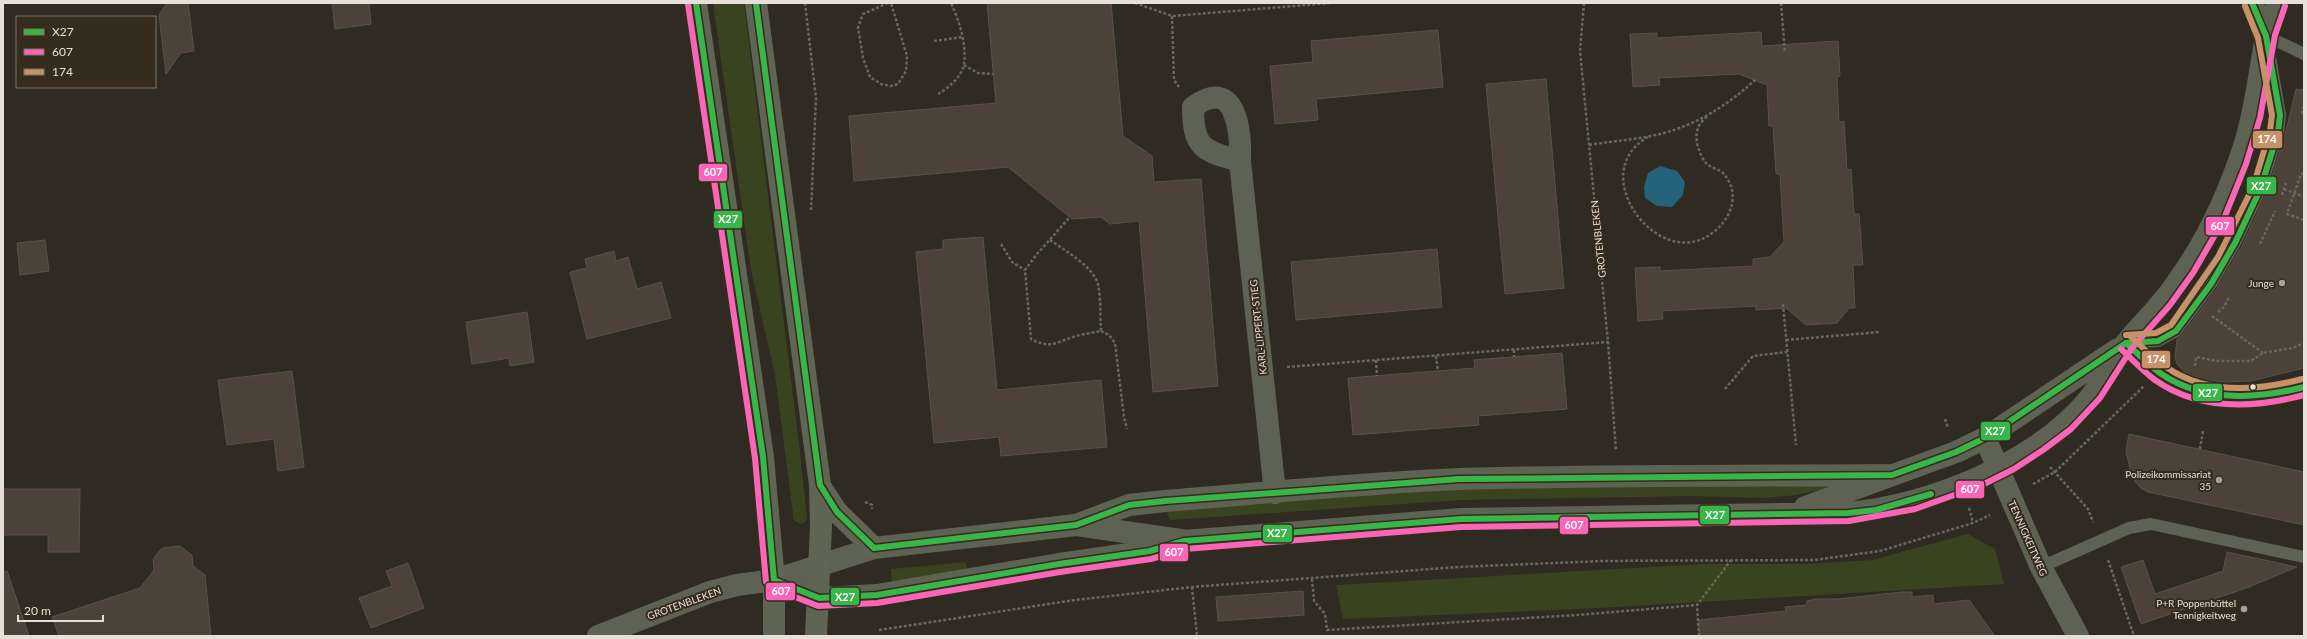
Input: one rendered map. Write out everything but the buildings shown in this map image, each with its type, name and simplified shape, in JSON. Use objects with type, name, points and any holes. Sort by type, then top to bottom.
[{"type":"main road","points":[[696,3],[763,457],[774,580],[774,636]]},
{"type":"main road","points":[[756,3],[820,485],[820,564],[816,636]]},
{"type":"main road","points":[[820,485],[837,512],[874,548]]},
{"type":"street","points":[[2252,3],[2266,36]]},
{"type":"street","points":[[2126,343],[2174,286],[2209,232],[2245,143],[2261,78],[2266,36],[2278,3]]},
{"type":"street","name":"KARL-LIPPERT-STIEG","points":[[1193,107],[1204,99],[1219,99],[1232,107],[1238,122],[1240,161],[1274,493]]},
{"type":"street","points":[[1193,107],[1193,125],[1197,141],[1212,153],[1240,161]]},
{"type":"street","name":"GROTENBLEKEN","points":[[774,580],[819,598],[877,595],[1052,565],[1150,551],[1184,541],[1461,519],[1762,515],[1848,513],[1876,510],[1908,503],[1963,484],[1998,468],[2036,445],[2072,417],[2090,399],[2126,343]]},
{"type":"street","name":"GROTENBLEKEN","points":[[1762,515],[1823,502],[1956,452],[1985,438],[2126,343]]},
{"type":"street","name":"TENNIGKEITWEG","points":[[1985,438],[2041,567],[2078,636]]},
{"type":"street","name":"GROTENBLEKEN","points":[[598,636],[710,592],[737,585],[774,580],[820,564],[874,548],[1076,525],[1128,505],[1458,480],[1616,476],[1786,477],[1892,475]]},
{"type":"street","name":"GROTENBLEKEN","points":[[1076,525],[1184,541]]},
{"type":"lane","points":[[2266,36],[2304,54]]},
{"type":"lane","points":[[2126,343],[2158,341],[2176,331],[2225,261],[2260,190],[2278,134],[2280,115],[2266,36]]},
{"type":"lane","points":[[2126,343],[2166,376],[2207,394],[2238,398],[2260,396],[2304,387]]},
{"type":"lane","points":[[2041,567],[2129,528],[2151,524],[2304,557]]},
{"type":"path","points":[[805,3],[816,98],[811,213]]},
{"type":"path","points":[[889,3],[907,56],[906,71],[898,84],[890,86],[881,84],[870,77],[863,58],[858,27],[863,14],[889,3]]},
{"type":"path","points":[[938,94],[950,86],[964,65],[962,38],[951,3]]},
{"type":"path","points":[[1136,4],[1172,16],[1331,3]]},
{"type":"path","name":"GROTENBLEKEN","points":[[1584,3],[1580,51],[1616,430],[1616,476]]},
{"type":"path","points":[[1781,3],[1785,52]]},
{"type":"path","points":[[1172,16],[1174,80],[1193,107]]},
{"type":"path","points":[[934,41],[962,38]]},
{"type":"path","points":[[964,65],[978,73],[993,74]]},
{"type":"path","points":[[1589,145],[1648,137],[1685,126],[1707,116],[1735,99],[1755,80]]},
{"type":"path","points":[[1648,137],[1637,143],[1628,154],[1623,169],[1623,185],[1628,200],[1638,218],[1650,230],[1664,238],[1682,241],[1696,240],[1710,235],[1722,225],[1730,214],[1733,198],[1731,184],[1727,178],[1723,173],[1706,163],[1700,153],[1696,140],[1698,128],[1707,116]]},
{"type":"path","points":[[2304,173],[2301,174],[2288,214],[2304,220]]},
{"type":"path","points":[[2280,187],[2302,196]]},
{"type":"path","points":[[1070,217],[1036,254],[1025,270],[1032,339],[1042,345],[1056,344],[1072,337],[1101,331],[1109,334],[1114,342],[1127,429]]},
{"type":"path","points":[[1050,240],[1085,266],[1098,284],[1101,331]]},
{"type":"path","points":[[1001,244],[1012,262],[1025,270]]},
{"type":"path","points":[[1783,304],[1796,445]]},
{"type":"path","points":[[2208,313],[2263,353]]},
{"type":"path","points":[[1786,340],[1880,332]]},
{"type":"path","points":[[1294,367],[1608,342]]},
{"type":"path","points":[[2195,366],[2196,357],[2218,361],[2251,361],[2263,353],[2293,348],[2304,343]]},
{"type":"path","points":[[1514,350],[1514,357]]},
{"type":"path","points":[[1725,389],[1753,356],[1787,352]]},
{"type":"path","points":[[1436,356],[1438,371]]},
{"type":"path","points":[[1376,360],[1377,376]]},
{"type":"path","points":[[2200,449],[2203,430]]},
{"type":"path","points":[[861,501],[872,505],[872,511]]},
{"type":"path","points":[[879,630],[1075,600],[1192,587],[1458,567],[1601,561],[1814,560],[1880,551],[1973,523],[1993,514]]},
{"type":"path","points":[[1699,636],[1697,605],[1731,560]]},
{"type":"path","points":[[1312,579],[1314,601],[1325,614],[1326,630],[1577,615],[1697,605]]},
{"type":"path","points":[[1192,587],[1197,636]]},
{"type":"green space","points":[[713,3],[744,3],[800,452],[807,518],[805,522],[801,524],[794,521],[775,375],[751,270]]},
{"type":"green space","points":[[1827,483],[1830,488],[1797,495],[1765,498],[1690,496],[1461,500],[1170,520],[1167,514],[1169,509],[1459,488]]},
{"type":"green space","points":[[1968,534],[1995,549],[2004,584],[1599,608],[1343,619],[1336,585],[1703,564],[1808,564],[1872,560]]},
{"type":"green space","points":[[965,562],[968,570],[892,582],[891,569]]},
{"type":"water","points":[[1660,166],[1677,171],[1685,182],[1683,195],[1672,207],[1657,206],[1645,198],[1644,187],[1648,173]]},
{"type":"transit line","name":"X27","points":[[696,3],[763,457],[774,580],[819,598],[877,595],[1059,564],[1150,551],[1184,541],[1461,519],[1848,513],[1876,510],[1931,494]]},
{"type":"transit line","name":"X27","points":[[756,3],[820,485],[837,512],[874,548],[1076,525],[1129,505],[1165,501],[1459,479],[1892,475],[1956,452],[1985,438],[2126,343],[2158,341],[2176,331],[2211,284],[2235,243],[2260,190],[2278,133],[2280,115],[2266,36],[2252,3]]},
{"type":"transit line","name":"607","points":[[688,4],[755,458],[766,582],[770,587],[818,606],[877,603],[1060,572],[1151,559],[1185,549],[1461,527],[1849,521],[1915,509],[1982,485],[2014,469],[2071,429],[2100,398],[2132,348],[2170,305],[2193,273],[2223,221],[2246,164],[2260,118],[2275,35],[2285,6]]},
{"type":"transit line","name":"174","points":[[2126,335],[2156,333],[2171,325],[2218,257],[2253,187],[2270,131],[2272,115],[2258,38],[2245,6]]},
{"type":"transit line","name":"174","points":[[2131,337],[2161,364],[2181,376],[2198,382],[2232,388],[2250,388],[2302,379]]},
{"type":"transit line","name":"X27","points":[[2126,343],[2160,373],[2177,383],[2194,390],[2230,396],[2249,396],[2304,387]]},
{"type":"transit line","name":"607","points":[[2121,349],[2155,380],[2172,390],[2209,402],[2247,404],[2304,395]]},
{"type":"place","name":"Junge","points":[[2282,283]]},
{"type":"place","name":"Polizeikommissariat 35","points":[[2219,480]]},
{"type":"place","name":"P+R Poppenbüttel Tennigkeitweg","points":[[2244,609]]}]
